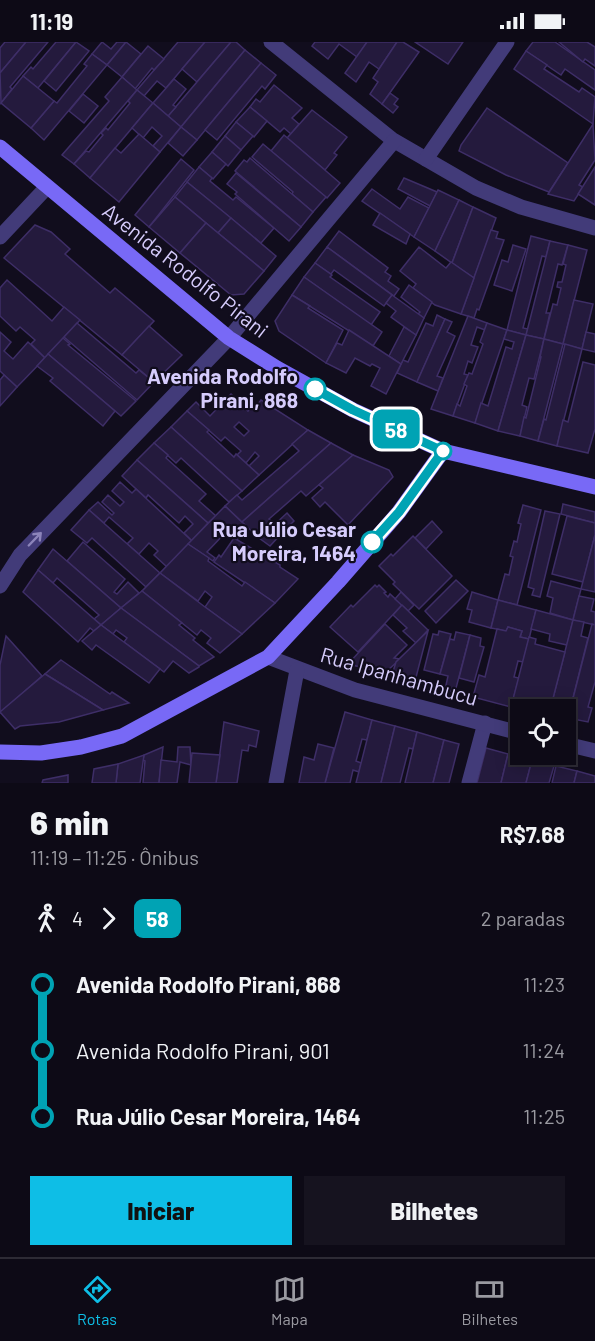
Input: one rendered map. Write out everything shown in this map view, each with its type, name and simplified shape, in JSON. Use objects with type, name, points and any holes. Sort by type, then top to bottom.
[{"type":"main road","name":"Avenida Rodolfo Pirani","points":[[0,147],[229,338],[277,368],[353,410],[443,451],[595,486]]},
{"type":"main road","points":[[0,752],[41,753],[81,747],[122,736],[268,657],[399,512],[443,451]]},
{"type":"street","points":[[271,42],[394,141],[476,188],[520,207],[595,228]]},
{"type":"street","points":[[426,159],[507,42]]},
{"type":"street","points":[[0,586],[20,555],[229,338],[394,141]]},
{"type":"street","points":[[0,237],[47,187]]},
{"type":"street","name":"Rua Ipanhambucu","points":[[268,657],[297,670],[364,693],[510,730]]},
{"type":"street","points":[[276,783],[297,670]]},
{"type":"street","points":[[469,783],[485,723]]},
{"type":"street","points":[[576,746],[595,751]]},
{"type":"building","points":[[5,42],[26,42],[0,73],[0,48]]},
{"type":"building","points":[[26,42],[48,42],[10,87],[12,89],[1,103],[0,73]]},
{"type":"building","points":[[56,42],[76,42],[38,88],[23,76],[31,67],[33,69]]},
{"type":"building","points":[[76,42],[89,51],[56,91],[44,81]]},
{"type":"building","points":[[102,42],[111,49],[117,42],[126,42],[107,65],[92,54]]},
{"type":"building","points":[[126,42],[141,54],[122,77],[107,65]]},
{"type":"building","points":[[178,42],[205,42],[166,88],[157,81],[144,96],[137,90]]},
{"type":"building","points":[[205,42],[231,42],[197,82],[182,69]]},
{"type":"building","points":[[231,42],[236,42],[245,50],[181,127],[168,116]]},
{"type":"building","points":[[315,42],[367,42],[357,57],[339,44],[328,59],[312,46]]},
{"type":"building","points":[[367,42],[397,42],[379,69],[369,62],[356,82],[345,73]]},
{"type":"building","points":[[397,42],[403,42],[419,52],[382,104],[370,94],[378,82],[373,78]]},
{"type":"building","points":[[415,42],[463,42],[448,64]]},
{"type":"building","points":[[533,42],[555,42],[595,70],[595,90],[565,69],[561,75],[526,51]]},
{"type":"building","points":[[559,42],[587,42],[595,47],[595,66],[585,59],[583,62]]},
{"type":"building","points":[[148,46],[164,59],[154,70],[152,68],[135,89],[122,77]]},
{"type":"building","points":[[245,50],[261,63],[197,140],[181,127]]},
{"type":"building","points":[[526,51],[547,65],[544,69],[579,92],[582,88],[595,97],[593,124],[514,69]]},
{"type":"building","points":[[92,54],[107,65],[44,140],[31,128],[54,101],[57,103],[87,66],[84,64]]},
{"type":"building","points":[[261,63],[276,75],[265,89],[262,86],[217,140],[205,130]]},
{"type":"building","points":[[23,76],[54,101],[31,128],[1,103]]},
{"type":"building","points":[[122,77],[137,90],[74,164],[62,155],[109,101],[105,97]]},
{"type":"building","points":[[174,79],[186,89],[173,105],[176,107],[168,116],[153,103]]},
{"type":"building","points":[[274,85],[302,108],[292,118],[299,124],[291,134],[284,128],[280,132],[250,107],[256,99],[260,102]]},
{"type":"building","points":[[137,90],[153,103],[90,178],[74,164],[86,151],[89,152],[106,128],[108,130],[130,103],[128,101]]},
{"type":"building","points":[[390,93],[398,99],[394,104],[398,107],[393,113],[382,104]]},
{"type":"building","points":[[83,94],[98,106],[84,123],[69,111]]},
{"type":"building","points":[[153,103],[181,127],[160,152],[153,146],[162,136],[152,127],[143,138],[132,128]]},
{"type":"building","points":[[250,107],[267,121],[254,137],[236,122]]},
{"type":"building","points":[[487,108],[568,163],[549,192],[506,175],[459,151]]},
{"type":"building","points":[[312,110],[347,137],[334,153],[337,155],[325,170],[287,138]]},
{"type":"building","points":[[236,122],[253,136],[241,150],[225,136]]},
{"type":"building","points":[[593,124],[595,160],[579,185],[583,187],[574,201],[548,194]]},
{"type":"building","points":[[181,127],[197,140],[183,156],[168,143]]},
{"type":"building","points":[[139,134],[160,152],[119,202],[90,178],[115,148],[121,153]]},
{"type":"building","points":[[284,135],[340,183],[327,198],[271,151]]},
{"type":"building","points":[[225,136],[241,150],[228,166],[212,152]]},
{"type":"building","points":[[263,144],[326,197],[313,212],[252,157]]},
{"type":"building","points":[[212,152],[226,164],[213,179],[199,167]]},
{"type":"building","points":[[250,158],[313,212],[301,227],[235,171],[244,160],[247,162]]},
{"type":"building","points":[[181,159],[194,170],[149,227],[135,215]]},
{"type":"building","points":[[199,167],[212,178],[210,181],[233,200],[236,197],[274,228],[261,243],[187,182]]},
{"type":"building","points":[[595,167],[595,205],[578,194]]},
{"type":"building","points":[[236,173],[301,227],[289,241],[235,194],[237,192],[227,184]]},
{"type":"building","points":[[404,178],[437,192],[430,206],[398,189]]},
{"type":"building","points":[[187,182],[231,218],[218,233],[175,197]]},
{"type":"building","points":[[372,189],[400,209],[408,197],[429,208],[414,237],[362,201]]},
{"type":"building","points":[[438,190],[459,200],[435,251],[414,237]]},
{"type":"building","points":[[175,197],[206,223],[180,253],[149,227]]},
{"type":"building","points":[[459,200],[473,207],[452,263],[435,251]]},
{"type":"building","points":[[473,207],[496,218],[474,278],[452,263]]},
{"type":"building","points":[[380,213],[410,234],[406,244],[373,225]]},
{"type":"building","points":[[231,218],[276,256],[264,271],[218,233]]},
{"type":"building","points":[[206,223],[264,271],[244,294],[231,295],[180,253]]},
{"type":"building","points":[[35,225],[51,232],[70,249],[65,254],[110,293],[115,288],[154,321],[122,355],[4,258]]},
{"type":"building","points":[[491,230],[498,232],[496,238],[504,240],[474,318],[461,314]]},
{"type":"building","points":[[339,231],[388,268],[385,272],[391,276],[388,281],[399,289],[394,296],[327,247]]},
{"type":"building","points":[[531,236],[550,241],[546,257],[542,256],[523,328],[528,329],[526,335],[507,330]]},
{"type":"building","points":[[550,241],[568,245],[562,265],[558,264],[546,313],[550,313],[544,339],[526,335]]},
{"type":"building","points":[[513,245],[526,249],[512,291],[494,285],[502,260],[508,262]]},
{"type":"building","points":[[568,245],[587,250],[563,344],[544,339],[553,304],[557,305],[561,288],[557,287],[558,282],[562,282],[566,265],[563,264]]},
{"type":"building","points":[[327,247],[392,295],[384,306],[334,270],[331,274],[315,263]]},
{"type":"building","points":[[419,247],[446,268],[451,262],[474,278],[461,314],[435,305],[413,288],[416,284],[400,271]]},
{"type":"building","points":[[315,263],[332,275],[330,277],[380,312],[371,325],[304,277]]},
{"type":"building","points":[[304,277],[382,332],[373,346],[292,295]]},
{"type":"building","points":[[7,280],[52,321],[64,307],[80,320],[45,358],[31,344],[35,340],[20,327],[16,331],[0,316],[0,288]]},
{"type":"building","points":[[409,285],[432,302],[424,318],[401,297]]},
{"type":"building","points":[[292,295],[343,330],[326,363],[279,331],[275,321]]},
{"type":"building","points":[[392,295],[424,318],[416,335],[391,317],[396,311],[386,303]]},
{"type":"building","points":[[574,300],[593,304],[582,349],[563,344]]},
{"type":"building","points":[[437,315],[445,319],[417,382],[397,373],[403,360],[408,362],[426,323],[433,326]]},
{"type":"building","points":[[468,316],[487,323],[485,330],[477,327],[471,345],[478,347],[472,363],[468,361],[464,374],[468,375],[453,416],[431,409]]},
{"type":"building","points":[[445,319],[452,322],[447,332],[455,336],[437,376],[443,378],[438,391],[417,382]]},
{"type":"building","points":[[77,323],[136,373],[139,370],[154,382],[137,400],[64,337]]},
{"type":"building","points":[[487,323],[507,330],[475,423],[453,416],[457,404],[460,406],[467,386],[464,384],[469,373],[472,374],[483,344],[480,342]]},
{"type":"building","points":[[149,326],[182,355],[154,382],[122,355]]},
{"type":"building","points":[[404,327],[416,335],[401,364],[389,356]]},
{"type":"building","points":[[349,330],[401,364],[386,394],[371,386],[380,368],[372,364],[370,366],[355,358],[346,373],[326,363],[337,343],[342,345]]},
{"type":"building","points":[[507,330],[526,335],[498,431],[475,423],[481,403],[488,406],[506,347],[512,349],[514,342],[504,339]]},
{"type":"building","points":[[0,332],[11,342],[4,351],[13,359],[28,342],[45,358],[17,387],[0,371]]},
{"type":"building","points":[[586,332],[595,334],[595,352],[582,349]]},
{"type":"building","points":[[526,335],[544,339],[534,379],[529,378],[522,405],[527,407],[520,436],[498,431]]},
{"type":"building","points":[[63,338],[70,344],[68,345],[136,401],[121,416],[48,354]]},
{"type":"building","points":[[544,339],[563,344],[538,441],[520,436]]},
{"type":"building","points":[[565,344],[582,349],[557,446],[538,441],[544,419],[546,420]]},
{"type":"building","points":[[48,354],[115,411],[103,426],[50,381],[53,378],[37,366]]},
{"type":"building","points":[[583,362],[595,365],[595,429],[588,453],[557,446],[563,420],[568,422]]},
{"type":"building","points":[[4,375],[17,387],[0,406],[0,380]]},
{"type":"building","points":[[231,394],[248,411],[251,407],[254,409],[261,400],[308,430],[259,475],[249,466],[259,456],[255,452],[246,463],[237,455],[241,451],[225,437],[221,441],[187,411],[196,402],[210,416]],"holes":[[[239,422],[249,431],[244,436],[234,427]]]},
{"type":"building","points":[[187,411],[209,430],[207,432],[234,457],[236,454],[259,475],[242,491],[171,427]]},
{"type":"building","points":[[171,427],[242,491],[229,502],[181,458],[176,463],[154,443]]},
{"type":"building","points":[[308,430],[331,443],[242,522],[225,506],[237,495],[242,500],[299,451],[292,444]]},
{"type":"building","points":[[154,443],[168,455],[166,458],[206,494],[199,501],[216,516],[208,523],[137,460]]},
{"type":"building","points":[[331,443],[353,455],[306,496],[301,491],[269,519],[274,524],[259,538],[242,522]]},
{"type":"building","points":[[353,455],[389,470],[393,477],[348,525],[325,502],[320,507],[312,498],[323,488],[319,485]]},
{"type":"building","points":[[137,460],[208,523],[192,541],[184,533],[193,524],[185,516],[179,523],[148,495],[146,498],[122,476]]},
{"type":"building","points":[[120,482],[132,493],[136,489],[192,541],[167,567],[154,555],[158,551],[149,543],[139,554],[127,544],[133,538],[109,517],[104,523],[89,510],[98,502],[112,515],[114,513],[102,502],[108,495],[120,506],[124,502],[112,491]]},
{"type":"building","points":[[563,504],[595,512],[595,523],[561,514]]},
{"type":"building","points":[[523,505],[541,510],[517,605],[498,600],[505,574],[509,575],[513,557],[510,556],[514,541],[517,542],[521,524],[518,523]]},
{"type":"building","points":[[225,506],[246,526],[237,540],[226,532],[207,552],[215,558],[213,561],[188,544]]},
{"type":"building","points":[[89,510],[160,573],[146,587],[92,538],[87,543],[71,530]]},
{"type":"building","points":[[545,511],[560,514],[540,597],[532,595],[534,589],[528,587]]},
{"type":"building","points":[[287,513],[294,521],[281,534],[272,527]]},
{"type":"building","points":[[567,516],[595,523],[595,535],[583,582],[552,574]]},
{"type":"building","points":[[432,521],[442,532],[426,549],[415,538]]},
{"type":"building","points":[[272,527],[281,534],[270,546],[259,538]]},
{"type":"building","points":[[595,535],[595,592],[581,589]]},
{"type":"building","points":[[413,536],[452,576],[419,609],[393,584],[395,582],[379,566]]},
{"type":"building","points":[[234,538],[280,565],[298,579],[275,603],[214,562],[219,555],[221,557]]},
{"type":"building","points":[[83,542],[125,579],[114,592],[117,594],[128,582],[139,593],[121,608],[67,561]]},
{"type":"building","points":[[188,544],[209,558],[208,561],[242,586],[245,582],[275,603],[242,634],[205,607],[212,597],[205,591],[198,601],[160,573]]},
{"type":"building","points":[[53,549],[121,608],[101,625],[94,619],[99,615],[57,578],[53,583],[38,570]]},
{"type":"building","points":[[38,570],[101,625],[94,631],[90,628],[78,642],[23,592]]},
{"type":"building","points":[[160,573],[242,634],[220,653],[207,643],[211,638],[201,630],[197,635],[142,591]]},
{"type":"building","points":[[456,580],[468,591],[436,623],[425,611]]},
{"type":"building","points":[[551,581],[581,589],[573,620],[550,613],[553,598],[547,596]]},
{"type":"building","points":[[375,585],[377,587],[379,585],[388,597],[390,594],[402,605],[358,652],[330,627]]},
{"type":"building","points":[[142,591],[182,623],[179,625],[195,638],[193,640],[214,657],[199,666],[121,608]]},
{"type":"building","points":[[401,592],[414,605],[408,611],[395,599]]},
{"type":"building","points":[[472,592],[498,600],[491,628],[469,622],[472,610],[467,609]]},
{"type":"building","points":[[579,596],[594,599],[591,611],[595,612],[595,625],[573,620]]},
{"type":"building","points":[[498,600],[536,610],[529,639],[520,637],[522,631],[508,627],[506,631],[491,628]]},
{"type":"building","points":[[402,605],[428,630],[416,643],[403,631],[407,628],[393,615]]},
{"type":"building","points":[[121,608],[199,667],[189,673],[173,661],[164,672],[124,642],[127,638],[116,630],[113,634],[101,625]]},
{"type":"building","points":[[536,610],[573,620],[567,645],[549,641],[550,634],[531,629]]},
{"type":"building","points":[[573,620],[584,622],[581,636],[588,638],[573,699],[553,699]]},
{"type":"building","points":[[385,624],[407,645],[394,658],[400,659],[385,673],[348,664]]},
{"type":"building","points":[[592,624],[595,625],[595,682],[588,707],[592,708],[588,722],[576,720],[576,699],[573,699]]},
{"type":"building","points":[[101,625],[160,669],[149,683],[96,645],[92,650],[82,641]]},
{"type":"building","points":[[508,627],[522,631],[520,637],[529,639],[523,662],[518,661],[514,677],[519,678],[513,699],[510,699],[510,707],[473,697],[479,675],[485,677],[497,629],[506,631]]},
{"type":"building","points":[[428,631],[415,681],[392,675],[396,662]]},
{"type":"building","points":[[439,631],[451,634],[440,674],[424,670],[433,634],[438,635]]},
{"type":"building","points":[[456,632],[470,635],[455,692],[445,690],[448,676],[440,674],[450,639],[454,640]]},
{"type":"building","points":[[470,635],[481,638],[480,646],[484,647],[474,682],[459,678]]},
{"type":"building","points":[[6,636],[42,676],[0,713],[0,665]]},
{"type":"building","points":[[529,637],[536,639],[535,644],[565,652],[553,699],[513,699]]},
{"type":"building","points":[[61,660],[110,694],[112,692],[129,703],[103,710],[45,674]]},
{"type":"building","points":[[45,674],[103,710],[59,722],[20,726],[15,729],[0,712]]},
{"type":"building","points":[[345,712],[372,720],[367,740],[362,739],[356,761],[361,763],[359,772],[353,770],[350,783],[325,783]]},
{"type":"building","points":[[372,720],[395,726],[381,783],[356,783]]},
{"type":"building","points":[[224,722],[259,731],[256,747],[249,745],[248,751],[242,750],[237,783],[216,783]]},
{"type":"building","points":[[395,726],[417,732],[413,749],[409,748],[400,783],[381,783]]},
{"type":"building","points":[[417,732],[444,740],[433,783],[405,783]]},
{"type":"building","points":[[444,740],[459,744],[449,783],[433,783]]},
{"type":"building","points":[[318,744],[334,748],[325,783],[299,783],[304,757],[314,760]]},
{"type":"building","points":[[163,747],[159,783],[143,783],[144,755]]},
{"type":"building","points":[[178,747],[190,747],[191,765],[180,762],[177,783],[159,783],[161,760],[177,762]]},
{"type":"building","points":[[486,748],[508,754],[501,783],[477,783]]},
{"type":"building","points":[[192,753],[220,755],[216,783],[189,783]]},
{"type":"building","points":[[508,754],[510,754],[510,765],[531,765],[526,783],[501,783]]},
{"type":"building","points":[[144,755],[140,783],[116,783],[118,764]]},
{"type":"building","points":[[118,764],[116,783],[92,783],[94,769]]},
{"type":"building","points":[[531,765],[554,766],[549,783],[526,783]]},
{"type":"building","points":[[556,766],[577,771],[574,783],[552,783]]},
{"type":"building","points":[[577,771],[595,776],[595,783],[574,783]]},
{"type":"building","points":[[68,775],[68,783],[42,783],[43,780]]},
{"type":"bus line","name":"58","points":[[315,389],[353,410],[443,451],[399,512],[372,542]]},
{"type":"place","name":"Avenida Rodolfo Pirani, 868","points":[[315,389]]},
{"type":"place","name":"Rua Júlio Cesar Moreira, 1464","points":[[372,542]]}]
